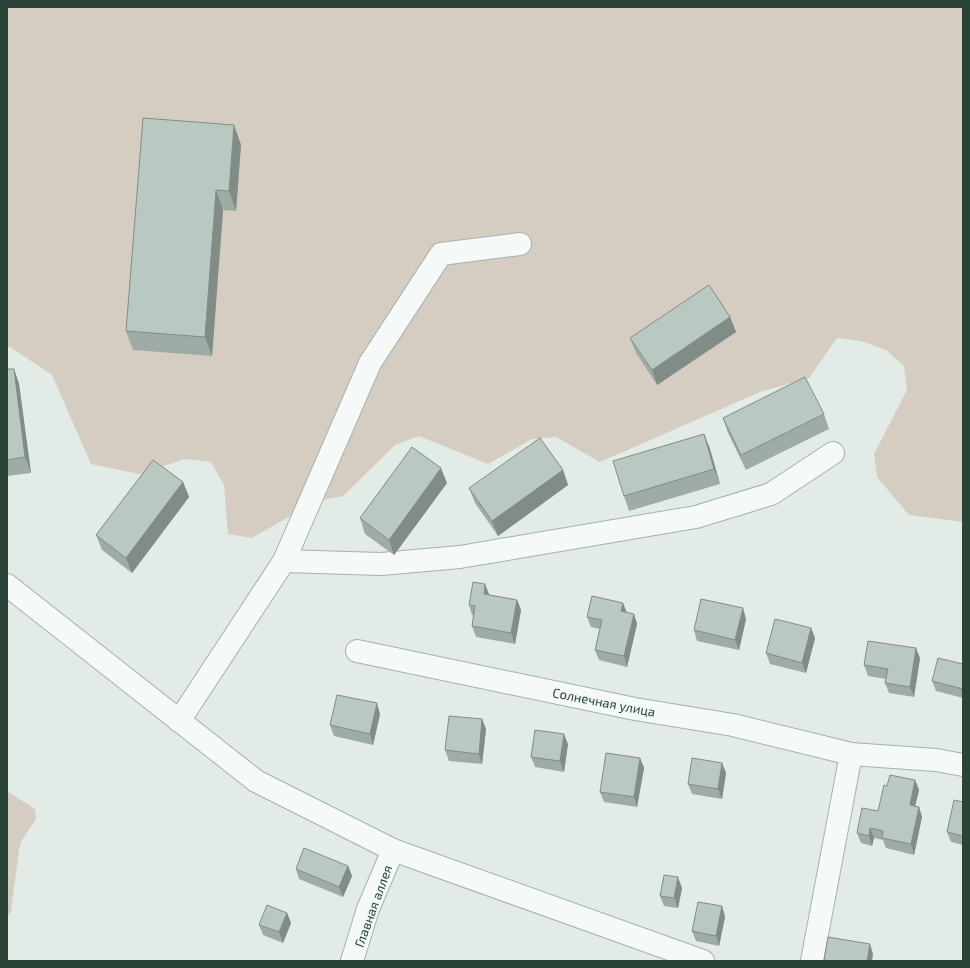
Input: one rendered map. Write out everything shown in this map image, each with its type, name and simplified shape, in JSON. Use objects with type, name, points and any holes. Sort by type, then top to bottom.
[{"type":"street","points":[[180,721],[284,561],[370,363],[441,254],[520,244]]},
{"type":"street","points":[[284,561],[381,564],[460,557],[696,517],[771,494],[833,453]]},
{"type":"street","points":[[7,585],[180,721],[200,739],[256,781],[393,850],[703,961]]},
{"type":"street","name":"Солнечная улица","points":[[357,651],[635,709],[733,725],[851,754],[936,760],[963,765]]},
{"type":"street","points":[[812,961],[851,754]]},
{"type":"street","name":"Главная аллея","points":[[355,960],[368,909],[393,850]]},
{"type":"shaded area","points":[[7,7],[963,7],[963,522],[909,515],[877,477],[874,454],[907,390],[904,366],[886,350],[861,341],[837,338],[809,378],[760,392],[600,462],[556,437],[532,439],[488,464],[419,436],[395,445],[343,496],[317,501],[252,538],[228,534],[224,485],[211,462],[185,459],[139,474],[91,464],[52,375],[10,347],[7,347]]},
{"type":"shaded area","points":[[7,791],[35,809],[36,819],[22,840],[19,849],[11,911],[7,917]]},
{"type":"building","points":[[143,118],[234,125],[229,191],[216,190],[205,337],[126,331]]},
{"type":"building","points":[[709,285],[730,317],[652,370],[630,338]]},
{"type":"building","points":[[7,369],[14,369],[25,457],[7,460]]},
{"type":"building","points":[[805,377],[824,414],[741,455],[723,418]]},
{"type":"building","points":[[704,434],[714,469],[624,496],[613,461]]},
{"type":"building","points":[[540,438],[563,470],[492,521],[469,488]]},
{"type":"building","points":[[412,447],[441,468],[389,540],[360,518]]},
{"type":"building","points":[[153,460],[183,482],[126,558],[96,535]]},
{"type":"building","points":[[473,582],[485,584],[484,594],[517,600],[511,633],[472,626],[475,606],[469,605]]},
{"type":"building","points":[[592,596],[623,603],[621,611],[634,614],[624,656],[595,650],[602,620],[587,617]]},
{"type":"building","points":[[701,599],[743,608],[735,640],[694,630]]},
{"type":"building","points":[[775,619],[811,628],[802,663],[766,653]]},
{"type":"building","points":[[868,641],[916,648],[910,687],[885,683],[888,669],[864,665]]},
{"type":"building","points":[[938,658],[963,664],[963,689],[932,681]]},
{"type":"building","points":[[337,695],[377,703],[370,734],[330,725]]},
{"type":"building","points":[[449,716],[482,719],[479,754],[445,750]]},
{"type":"building","points":[[535,730],[564,734],[560,761],[531,757]]},
{"type":"building","points":[[606,753],[640,758],[634,797],[600,792]]},
{"type":"building","points":[[692,758],[722,763],[718,789],[688,784]]},
{"type":"building","points":[[890,775],[915,780],[910,805],[919,807],[911,844],[882,838],[883,831],[870,828],[869,836],[857,833],[862,808],[878,811],[884,785],[887,786]]},
{"type":"building","points":[[954,800],[963,802],[963,836],[947,832]]},
{"type":"building","points":[[304,848],[348,866],[339,887],[296,869]]},
{"type":"building","points":[[664,875],[678,877],[674,898],[660,896]]},
{"type":"building","points":[[698,902],[722,906],[716,936],[692,931]]},
{"type":"building","points":[[267,905],[287,913],[279,932],[259,925]]},
{"type":"building","points":[[828,937],[870,944],[867,961],[824,960]]}]
